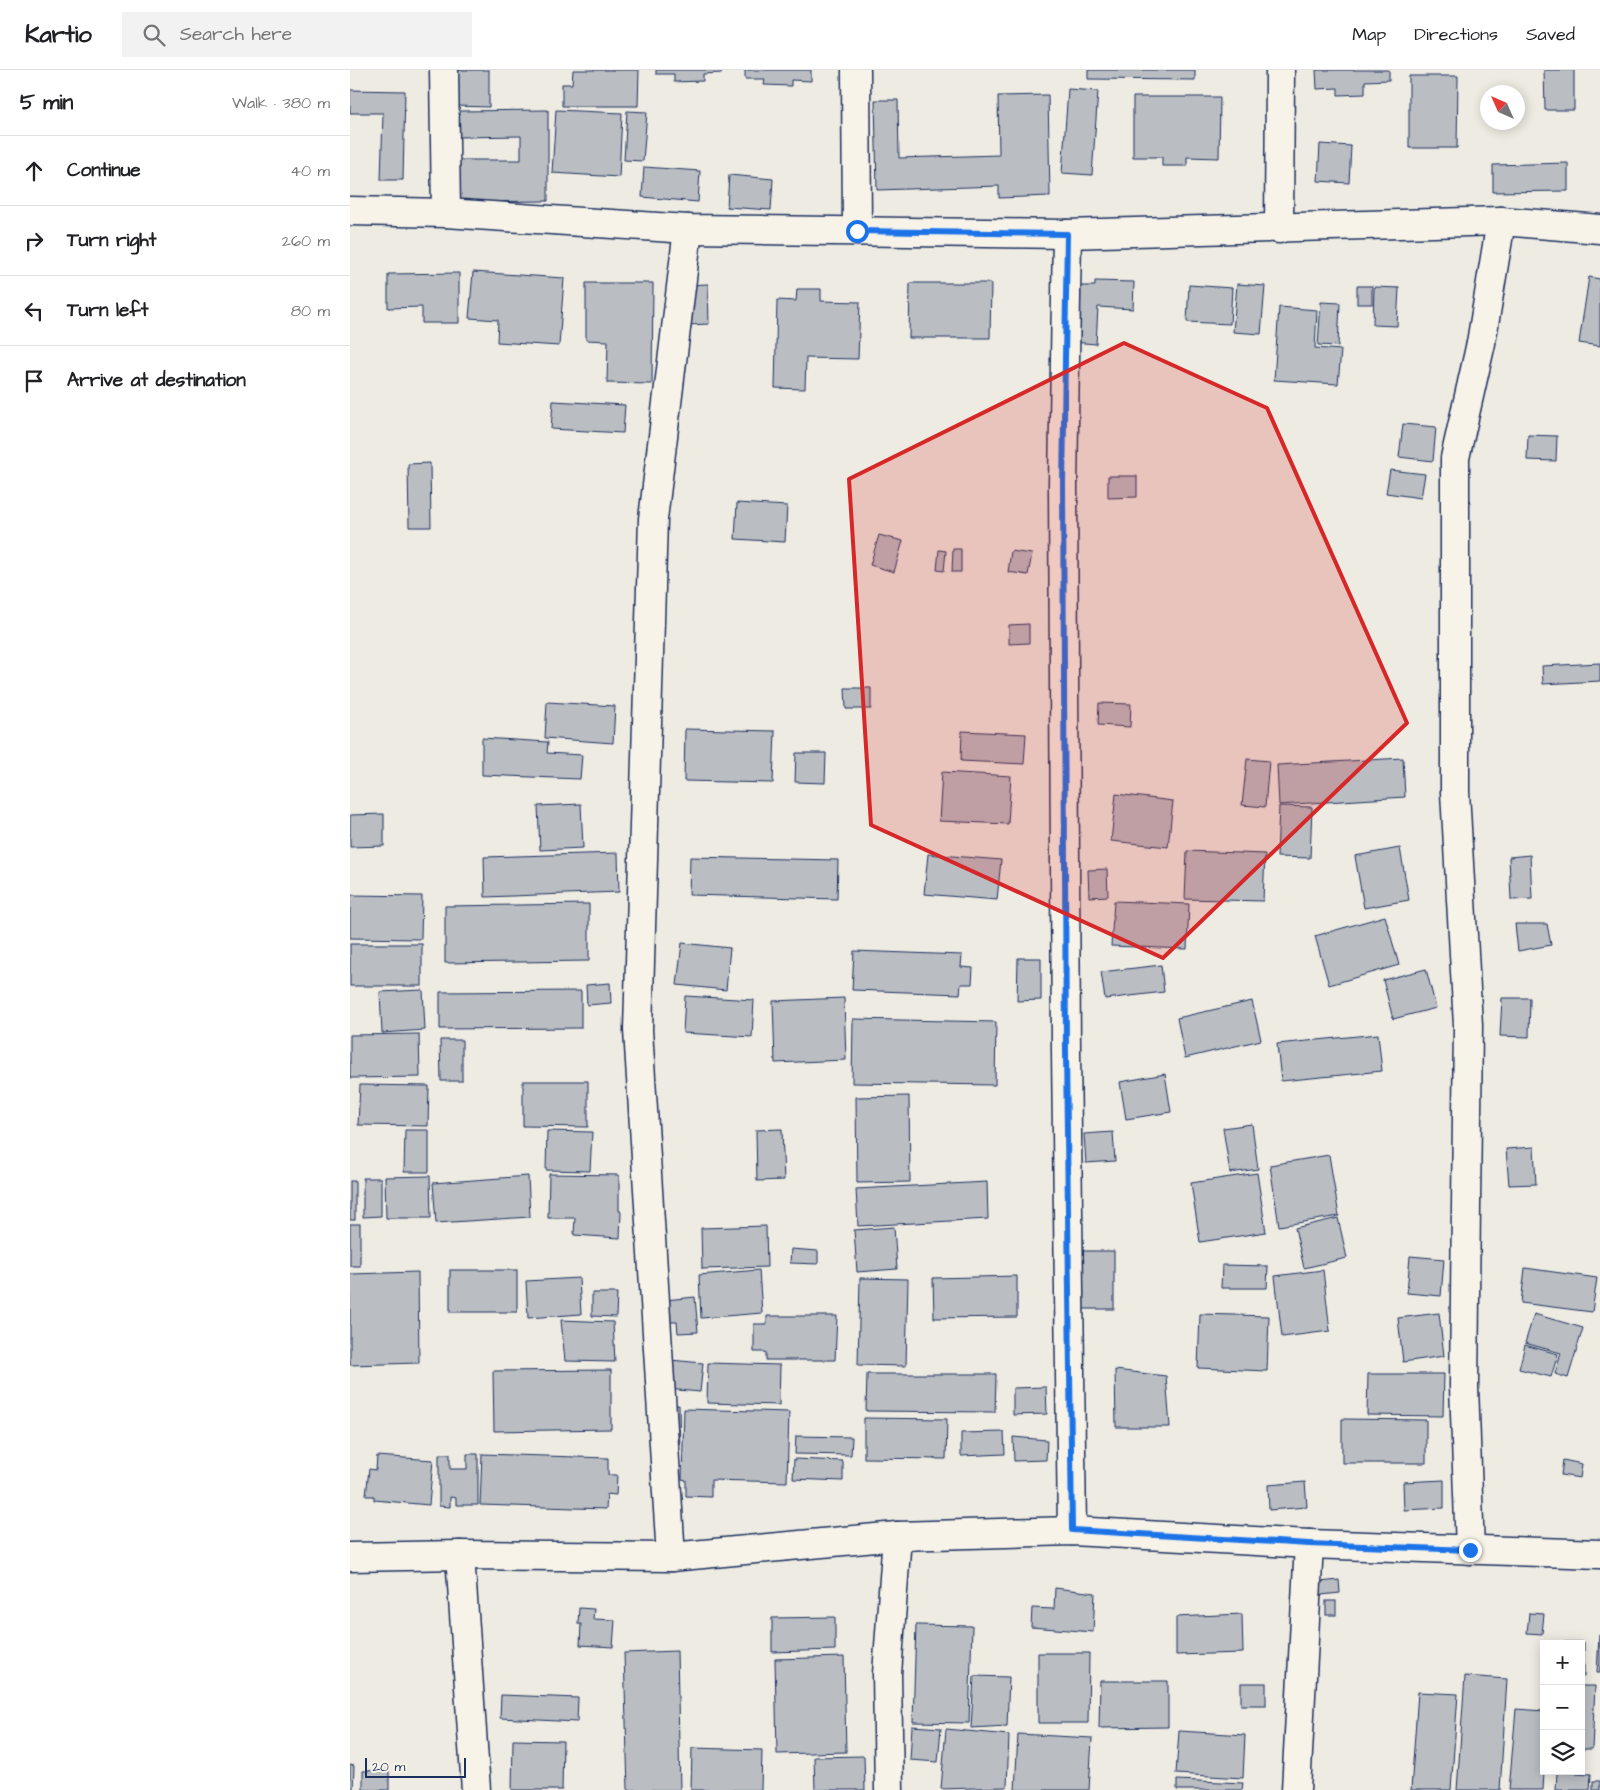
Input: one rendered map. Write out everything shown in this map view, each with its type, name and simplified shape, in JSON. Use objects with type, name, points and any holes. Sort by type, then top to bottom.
[{"type":"street","points":[[444,70],[446,214]]},
{"type":"street","points":[[856,70],[857,231]]},
{"type":"street","points":[[1279,228],[1280,70]]},
{"type":"street","points":[[350,211],[446,214],[688,229],[1067,234],[1501,221],[1600,229]]},
{"type":"street","points":[[1470,1550],[1464,1386],[1468,1025],[1455,792],[1455,458],[1481,343],[1501,221]]},
{"type":"street","points":[[671,1557],[638,1030],[653,519],[688,229]]},
{"type":"street","points":[[1067,234],[1063,485],[1066,1043],[1072,1530]]},
{"type":"street","points":[[350,1557],[460,1555],[671,1557],[897,1536],[1072,1530],[1309,1544],[1600,1554]]},
{"type":"street","points":[[889,1790],[887,1674],[897,1536]]},
{"type":"street","points":[[1296,1790],[1309,1544]]},
{"type":"street","points":[[460,1555],[476,1790]]},
{"type":"highlighted area","points":[[1124,343],[1267,408],[1407,723],[1163,958],[871,825],[849,479]]},
{"type":"building","points":[[455,70],[489,70],[489,107],[455,106]]},
{"type":"building","points":[[573,70],[639,70],[638,106],[562,106],[562,84],[572,84]]},
{"type":"building","points":[[656,70],[721,70],[722,73],[703,74],[703,81],[674,82],[674,74],[656,74]]},
{"type":"building","points":[[745,70],[811,70],[811,81],[791,80],[791,86],[764,85],[765,79],[745,79]]},
{"type":"building","points":[[1088,70],[1195,70],[1195,80],[1088,79]]},
{"type":"building","points":[[1316,70],[1389,70],[1389,80],[1365,81],[1365,94],[1338,95],[1338,88],[1317,89]]},
{"type":"building","points":[[1544,70],[1574,70],[1574,110],[1545,110]]},
{"type":"building","points":[[1409,76],[1458,76],[1457,148],[1409,148]]},
{"type":"building","points":[[1068,89],[1098,91],[1092,175],[1062,173]]},
{"type":"building","points":[[350,90],[405,91],[403,180],[381,180],[383,113],[350,113]]},
{"type":"building","points":[[1048,95],[1050,196],[999,198],[999,186],[877,190],[875,100],[898,100],[899,158],[999,155],[998,96]]},
{"type":"building","points":[[1133,97],[1220,97],[1219,158],[1187,157],[1187,166],[1162,166],[1162,157],[1133,157]]},
{"type":"building","points":[[548,110],[548,201],[459,202],[459,160],[521,160],[521,136],[459,137],[459,111]]},
{"type":"building","points":[[556,110],[622,113],[619,177],[552,173]]},
{"type":"building","points":[[627,111],[647,112],[643,161],[624,160]]},
{"type":"building","points":[[1320,144],[1351,146],[1349,183],[1318,181]]},
{"type":"building","points":[[1568,163],[1568,191],[1493,192],[1493,165]]},
{"type":"building","points":[[644,167],[700,171],[698,202],[642,197]]},
{"type":"building","points":[[729,175],[773,179],[771,210],[727,207]]},
{"type":"building","points":[[473,272],[564,278],[559,346],[497,342],[498,320],[469,318]]},
{"type":"building","points":[[459,273],[459,323],[422,323],[422,307],[388,308],[388,274]]},
{"type":"building","points":[[1589,277],[1600,279],[1600,346],[1579,343]]},
{"type":"building","points":[[1095,281],[1134,282],[1133,309],[1098,307],[1096,344],[1072,342],[1074,286],[1095,286]]},
{"type":"building","points":[[586,283],[653,283],[652,384],[607,383],[608,341],[586,340]]},
{"type":"building","points":[[910,283],[991,283],[990,338],[909,338]]},
{"type":"building","points":[[708,284],[709,324],[687,325],[686,285]]},
{"type":"building","points":[[1237,284],[1265,286],[1261,334],[1233,332]]},
{"type":"building","points":[[1189,285],[1232,288],[1230,324],[1187,322]]},
{"type":"building","points":[[1357,286],[1372,286],[1372,304],[1357,304]]},
{"type":"building","points":[[1374,287],[1399,288],[1397,326],[1373,325]]},
{"type":"building","points":[[797,289],[821,289],[821,301],[860,302],[858,359],[806,358],[805,389],[775,388],[777,300],[796,301]]},
{"type":"building","points":[[1321,302],[1340,303],[1338,346],[1318,345]]},
{"type":"building","points":[[1279,307],[1317,310],[1315,348],[1341,350],[1338,384],[1274,380]]},
{"type":"building","points":[[553,401],[625,405],[623,433],[551,429]]},
{"type":"building","points":[[1403,424],[1436,427],[1433,461],[1399,457]]},
{"type":"building","points":[[1528,435],[1557,436],[1556,461],[1527,460]]},
{"type":"building","points":[[430,463],[431,527],[409,527],[408,464]]},
{"type":"building","points":[[1390,470],[1425,474],[1421,498],[1386,493]]},
{"type":"building","points":[[1108,476],[1137,476],[1137,497],[1108,498]]},
{"type":"building","points":[[737,503],[787,506],[785,542],[735,539]]},
{"type":"building","points":[[879,535],[903,541],[894,572],[870,565]]},
{"type":"building","points":[[953,549],[961,549],[961,572],[952,572]]},
{"type":"building","points":[[939,550],[946,551],[944,571],[937,570]]},
{"type":"building","points":[[1011,551],[1032,554],[1028,575],[1008,572]]},
{"type":"building","points":[[1029,624],[1029,643],[1009,644],[1009,625]]},
{"type":"building","points":[[1600,663],[1600,681],[1543,684],[1542,666]]},
{"type":"building","points":[[845,688],[871,688],[871,709],[846,709]]},
{"type":"building","points":[[547,702],[615,706],[613,743],[545,738]]},
{"type":"building","points":[[1099,703],[1131,704],[1130,727],[1098,725]]},
{"type":"building","points":[[685,729],[775,731],[773,783],[684,781]]},
{"type":"building","points":[[962,731],[1026,734],[1024,764],[961,761]]},
{"type":"building","points":[[482,738],[548,742],[547,753],[582,755],[580,779],[482,775]]},
{"type":"building","points":[[796,753],[826,753],[825,783],[795,782]]},
{"type":"building","points":[[1403,758],[1405,797],[1279,805],[1277,765]]},
{"type":"building","points":[[1247,759],[1269,761],[1265,807],[1242,805]]},
{"type":"building","points":[[942,772],[1011,776],[1008,824],[939,821]]},
{"type":"building","points":[[1116,794],[1173,801],[1168,847],[1111,841]]},
{"type":"building","points":[[581,804],[583,848],[540,850],[538,806]]},
{"type":"building","points":[[1279,806],[1312,807],[1310,858],[1277,857]]},
{"type":"building","points":[[384,814],[384,846],[350,847],[350,815]]},
{"type":"building","points":[[1400,848],[1409,900],[1364,908],[1355,856]]},
{"type":"building","points":[[1187,851],[1265,854],[1263,901],[1185,899]]},
{"type":"building","points":[[618,853],[619,892],[485,897],[484,857]]},
{"type":"building","points":[[928,854],[1001,860],[997,900],[924,894]]},
{"type":"building","points":[[1530,855],[1532,899],[1511,900],[1509,857]]},
{"type":"building","points":[[690,857],[838,860],[837,899],[689,895]]},
{"type":"building","points":[[1107,869],[1108,896],[1089,897],[1088,870]]},
{"type":"building","points":[[350,895],[422,896],[421,939],[350,938]]},
{"type":"building","points":[[1114,901],[1189,904],[1187,949],[1111,946]]},
{"type":"building","points":[[589,904],[589,961],[445,963],[445,906]]},
{"type":"building","points":[[1385,916],[1399,965],[1329,985],[1315,936]]},
{"type":"building","points":[[1515,924],[1547,924],[1551,945],[1518,951]]},
{"type":"building","points":[[682,943],[730,948],[726,990],[677,985]]},
{"type":"building","points":[[350,944],[422,944],[422,986],[350,986]]},
{"type":"building","points":[[854,951],[962,955],[961,967],[973,968],[972,984],[961,984],[960,994],[852,990]]},
{"type":"building","points":[[1018,958],[1041,958],[1041,1000],[1017,1001]]},
{"type":"building","points":[[1161,965],[1164,992],[1105,999],[1101,972]]},
{"type":"building","points":[[1426,969],[1436,1008],[1393,1019],[1383,980]]},
{"type":"building","points":[[610,983],[611,1003],[587,1005],[586,985]]},
{"type":"building","points":[[423,990],[425,1030],[382,1033],[380,992]]},
{"type":"building","points":[[581,991],[581,1028],[440,1029],[440,992]]},
{"type":"building","points":[[685,996],[754,1000],[752,1037],[683,1033]]},
{"type":"building","points":[[844,998],[846,1060],[775,1063],[773,1001]]},
{"type":"building","points":[[1502,998],[1530,998],[1529,1037],[1500,1036]]},
{"type":"building","points":[[1252,1001],[1261,1040],[1185,1058],[1177,1018]]},
{"type":"building","points":[[853,1019],[996,1022],[995,1085],[852,1083]]},
{"type":"building","points":[[419,1034],[420,1077],[350,1078],[350,1035]]},
{"type":"building","points":[[1378,1034],[1382,1071],[1281,1081],[1277,1044]]},
{"type":"building","points":[[440,1040],[462,1040],[462,1081],[441,1081]]},
{"type":"building","points":[[1165,1074],[1171,1112],[1126,1119],[1120,1082]]},
{"type":"building","points":[[523,1081],[588,1081],[588,1127],[523,1126]]},
{"type":"building","points":[[360,1085],[429,1086],[428,1126],[358,1125]]},
{"type":"building","points":[[909,1096],[910,1182],[857,1183],[856,1097]]},
{"type":"building","points":[[1252,1124],[1258,1169],[1230,1173],[1223,1128]]},
{"type":"building","points":[[782,1129],[784,1180],[757,1181],[756,1130]]},
{"type":"building","points":[[405,1130],[429,1130],[429,1172],[404,1172]]},
{"type":"building","points":[[547,1131],[592,1132],[590,1171],[546,1170]]},
{"type":"building","points":[[1113,1132],[1115,1161],[1086,1163],[1084,1134]]},
{"type":"building","points":[[1534,1147],[1536,1184],[1509,1185],[1506,1149]]},
{"type":"building","points":[[1329,1155],[1339,1216],[1279,1226],[1270,1165]]},
{"type":"building","points":[[1257,1173],[1266,1232],[1200,1242],[1191,1183]]},
{"type":"building","points":[[549,1174],[619,1175],[620,1238],[574,1235],[575,1218],[548,1218]]},
{"type":"building","points":[[430,1176],[431,1218],[386,1218],[385,1177]]},
{"type":"building","points":[[528,1176],[530,1217],[436,1223],[433,1183]]},
{"type":"building","points":[[363,1178],[381,1178],[381,1216],[363,1217]]},
{"type":"building","points":[[350,1181],[355,1181],[355,1220],[350,1220]]},
{"type":"building","points":[[987,1182],[988,1219],[858,1226],[856,1189]]},
{"type":"building","points":[[1338,1218],[1347,1258],[1304,1268],[1295,1228]]},
{"type":"building","points":[[350,1224],[360,1224],[360,1266],[350,1266]]},
{"type":"building","points":[[766,1226],[767,1267],[702,1269],[701,1228]]},
{"type":"building","points":[[894,1227],[897,1269],[857,1272],[854,1230]]},
{"type":"building","points":[[791,1249],[818,1251],[818,1264],[790,1263]]},
{"type":"building","points":[[1083,1251],[1114,1251],[1114,1309],[1083,1309]]},
{"type":"building","points":[[1410,1256],[1444,1259],[1441,1296],[1407,1293]]},
{"type":"building","points":[[1222,1265],[1268,1266],[1267,1288],[1221,1288]]},
{"type":"building","points":[[1525,1268],[1597,1278],[1592,1312],[1521,1303]]},
{"type":"building","points":[[450,1270],[517,1270],[517,1312],[450,1312]]},
{"type":"building","points":[[759,1270],[762,1313],[701,1318],[699,1275]]},
{"type":"building","points":[[1323,1270],[1330,1331],[1282,1337],[1275,1276]]},
{"type":"building","points":[[418,1272],[419,1363],[350,1365],[350,1274]]},
{"type":"building","points":[[1017,1276],[1017,1317],[934,1318],[933,1278]]},
{"type":"building","points":[[579,1278],[581,1314],[528,1318],[526,1281]]},
{"type":"building","points":[[860,1278],[908,1279],[906,1366],[858,1365]]},
{"type":"building","points":[[592,1293],[617,1293],[616,1317],[592,1316]]},
{"type":"building","points":[[695,1297],[698,1332],[678,1333],[677,1322],[665,1322],[665,1300]]},
{"type":"building","points":[[1439,1313],[1444,1356],[1403,1362],[1398,1318]]},
{"type":"building","points":[[1200,1314],[1269,1316],[1267,1371],[1198,1368]]},
{"type":"building","points":[[1534,1314],[1583,1328],[1568,1378],[1555,1374],[1561,1353],[1525,1343]]},
{"type":"building","points":[[767,1316],[837,1316],[835,1360],[766,1360],[766,1352],[754,1352],[754,1324],[767,1324]]},
{"type":"building","points":[[561,1320],[613,1322],[615,1362],[565,1361]]},
{"type":"building","points":[[1525,1345],[1558,1354],[1551,1377],[1519,1369]]},
{"type":"building","points":[[670,1360],[703,1363],[700,1392],[667,1389]]},
{"type":"building","points":[[708,1363],[780,1365],[779,1405],[707,1403]]},
{"type":"building","points":[[611,1370],[611,1429],[494,1431],[493,1371]]},
{"type":"building","points":[[1115,1370],[1166,1376],[1170,1427],[1116,1427]]},
{"type":"building","points":[[867,1374],[996,1374],[995,1412],[866,1411]]},
{"type":"building","points":[[1368,1374],[1444,1374],[1443,1416],[1367,1415]]},
{"type":"building","points":[[1046,1387],[1047,1414],[1013,1415],[1013,1388]]},
{"type":"building","points":[[679,1405],[680,1450],[672,1450],[670,1406]]},
{"type":"building","points":[[684,1409],[789,1412],[787,1482],[711,1480],[711,1497],[686,1496],[686,1480],[682,1479]]},
{"type":"building","points":[[864,1418],[947,1419],[946,1459],[864,1458]]},
{"type":"building","points":[[1342,1419],[1426,1420],[1426,1463],[1342,1463]]},
{"type":"building","points":[[1004,1432],[1005,1454],[961,1456],[961,1433]]},
{"type":"building","points":[[796,1436],[852,1437],[851,1455],[795,1454]]},
{"type":"building","points":[[1013,1437],[1047,1440],[1046,1460],[1014,1461]]},
{"type":"building","points":[[439,1454],[450,1454],[450,1469],[467,1469],[467,1454],[478,1454],[478,1505],[456,1505],[456,1498],[450,1497],[450,1507],[439,1506]]},
{"type":"building","points":[[482,1454],[608,1458],[608,1475],[617,1475],[616,1495],[607,1494],[606,1509],[480,1505]]},
{"type":"building","points":[[377,1456],[433,1460],[429,1505],[374,1500],[374,1496],[366,1496],[369,1469],[376,1470]]},
{"type":"building","points":[[794,1459],[843,1461],[843,1481],[793,1479]]},
{"type":"building","points":[[1563,1460],[1582,1464],[1580,1478],[1561,1475]]},
{"type":"building","points":[[1444,1480],[1444,1508],[1404,1510],[1403,1482]]},
{"type":"building","points":[[1305,1482],[1307,1507],[1269,1510],[1268,1485]]},
{"type":"building","points":[[1339,1580],[1340,1593],[1321,1595],[1320,1582]]},
{"type":"building","points":[[1055,1588],[1095,1593],[1093,1632],[1031,1627],[1032,1608],[1054,1609]]},
{"type":"building","points":[[1326,1601],[1336,1601],[1336,1615],[1326,1615]]},
{"type":"building","points":[[579,1608],[594,1609],[593,1619],[615,1620],[613,1647],[580,1645],[581,1624],[578,1624]]},
{"type":"building","points":[[1529,1613],[1544,1614],[1542,1634],[1527,1633]]},
{"type":"building","points":[[1242,1614],[1243,1653],[1176,1655],[1176,1617]]},
{"type":"building","points":[[835,1617],[835,1650],[772,1652],[772,1618]]},
{"type":"building","points":[[916,1625],[972,1626],[969,1723],[913,1722]]},
{"type":"building","points":[[1599,1635],[1600,1672],[1597,1672]]},
{"type":"building","points":[[677,1651],[680,1790],[628,1790],[624,1653]]},
{"type":"building","points":[[1038,1653],[1089,1653],[1088,1723],[1038,1723]]},
{"type":"building","points":[[844,1657],[846,1752],[777,1754],[775,1659]]},
{"type":"building","points":[[974,1676],[1009,1677],[1007,1726],[971,1728]]},
{"type":"building","points":[[1465,1676],[1507,1679],[1500,1790],[1457,1790]]},
{"type":"building","points":[[1100,1681],[1168,1681],[1168,1727],[1099,1728]]},
{"type":"building","points":[[1241,1683],[1266,1683],[1266,1705],[1241,1705]]},
{"type":"building","points":[[1585,1686],[1595,1686],[1592,1749],[1585,1749]]},
{"type":"building","points":[[1418,1692],[1458,1694],[1451,1790],[1411,1790]]},
{"type":"building","points":[[501,1695],[578,1698],[577,1722],[500,1718]]},
{"type":"building","points":[[1516,1709],[1540,1711],[1540,1775],[1544,1775],[1543,1790],[1509,1790]]},
{"type":"building","points":[[912,1726],[941,1728],[938,1762],[910,1760]]},
{"type":"building","points":[[946,1729],[1009,1735],[1007,1787],[941,1789]]},
{"type":"building","points":[[1179,1731],[1245,1735],[1243,1778],[1176,1774]]},
{"type":"building","points":[[1018,1734],[1092,1738],[1089,1790],[1015,1790]]},
{"type":"building","points":[[513,1740],[563,1741],[562,1790],[512,1790]]},
{"type":"building","points":[[692,1748],[762,1750],[761,1790],[691,1790]]},
{"type":"building","points":[[864,1756],[865,1790],[815,1790],[814,1757]]},
{"type":"building","points":[[350,1765],[354,1766],[353,1790],[350,1790]]},
{"type":"building","points":[[389,1770],[389,1790],[363,1790],[363,1771]]},
{"type":"building","points":[[1591,1774],[1590,1790],[1556,1790],[1557,1775]]},
{"type":"building","points":[[1177,1780],[1243,1783],[1242,1790],[1177,1790]]},
{"type":"building","points":[[1593,1781],[1600,1781],[1600,1790],[1593,1790]]},
{"type":"route","points":[[857,231],[1067,234],[1063,485],[1066,1053],[1072,1530],[1309,1544],[1470,1550]]}]
